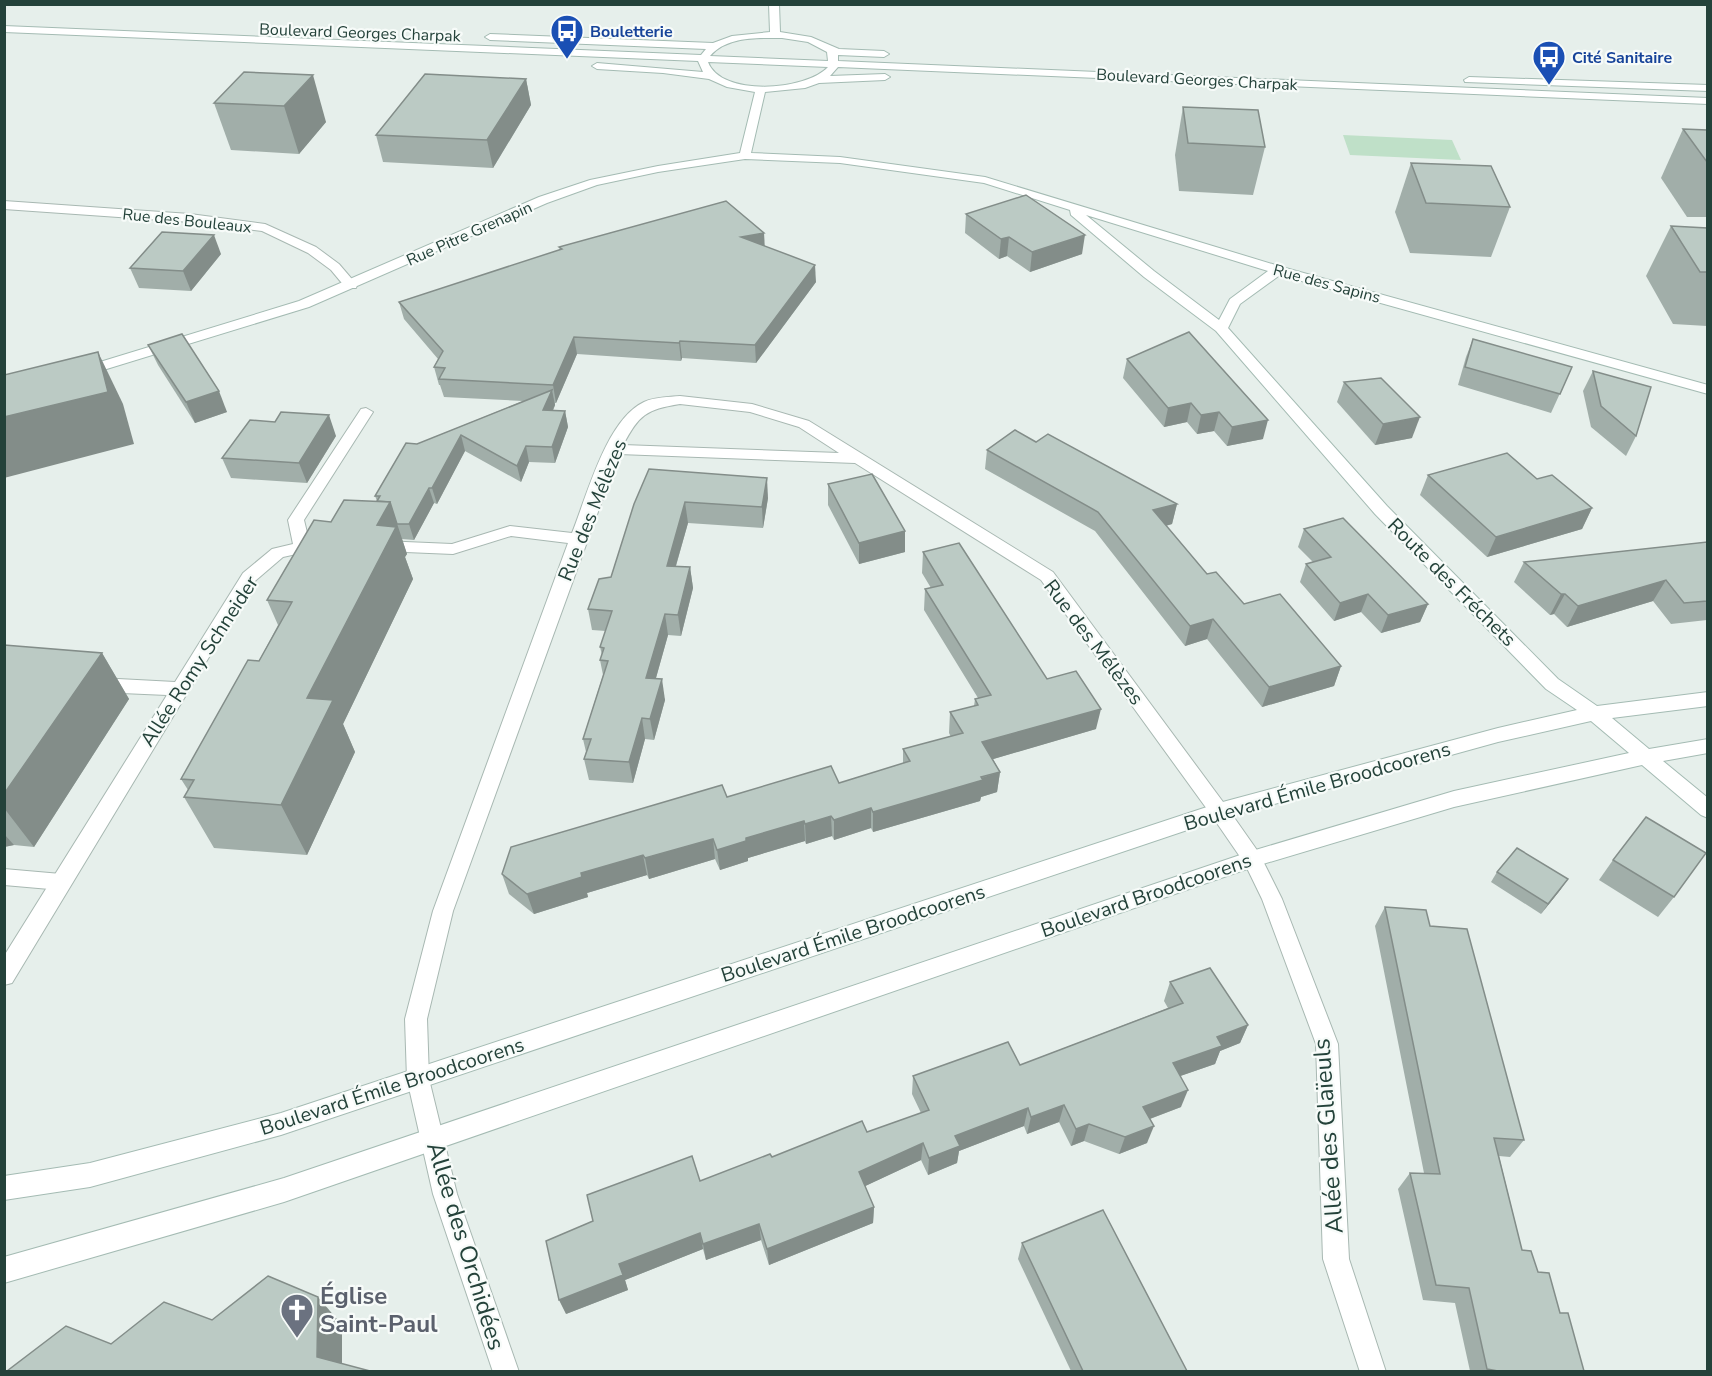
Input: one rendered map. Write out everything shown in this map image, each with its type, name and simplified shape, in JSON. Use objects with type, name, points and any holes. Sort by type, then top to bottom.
[{"type":"street","points":[[774,4],[775,34]]},
{"type":"street","points":[[4,18],[123,23]]},
{"type":"street","name":"Boulevard Georges Charpak","points":[[4,29],[1707,101]]},
{"type":"street","points":[[710,76],[703,68],[703,58],[716,46],[732,39],[775,34],[809,39],[832,51],[893,55]]},
{"type":"street","name":"Boulevard Georges Charpak","points":[[482,37],[716,46]]},
{"type":"street","points":[[818,81],[830,73],[836,64],[832,51]]},
{"type":"street","name":"Boulevard Georges Charpak","points":[[382,56],[489,61]]},
{"type":"street","name":"Boulevard Georges Charpak","points":[[928,57],[1707,88]]},
{"type":"street","points":[[583,65],[663,70],[710,76]]},
{"type":"street","name":"Boulevard Georges Charpak","points":[[710,76],[741,88],[761,90],[792,87],[818,81],[874,77],[1495,104]]},
{"type":"street","points":[[746,156],[755,108],[761,90]]},
{"type":"street","name":"Rue Pitre Grenapin","points":[[71,375],[184,343],[304,304],[543,200],[594,182],[658,169],[746,156],[840,160],[947,173]]},
{"type":"street","name":"Rue des Sapins","points":[[947,173],[985,180],[1278,270],[1707,390]]},
{"type":"street","name":"Rue des Bouleaux","points":[[4,205],[190,218],[265,228],[312,250],[335,267],[351,285]]},
{"type":"street","name":"Route des Fréchets","points":[[1067,205],[1149,274],[1221,328],[1381,510],[1552,684],[1594,713],[1707,810]]},
{"type":"street","points":[[1115,244],[1138,227]]},
{"type":"street","points":[[1221,328],[1235,302],[1278,270]]},
{"type":"street","name":"Rue des Mélèzes","points":[[416,1050],[416,1019],[443,911],[613,449],[629,420],[649,405],[680,400],[752,408],[804,424],[1047,576],[1219,811]]},
{"type":"street","points":[[302,548],[296,520],[366,412]]},
{"type":"street","points":[[613,449],[860,458]]},
{"type":"street","points":[[370,545],[453,549],[510,531],[578,539]]},
{"type":"street","name":"Allée Romy Schneider","points":[[4,976],[178,689],[249,577],[278,553],[323,543],[335,543]]},
{"type":"street","points":[[86,684],[178,689]]},
{"type":"street","name":"Boulevard Émile Broodcoorens","points":[[4,1188],[112,1169],[281,1124],[1219,811],[1498,735],[1594,713],[1707,699]]},
{"type":"street","name":"Boulevard Broodcoorens","points":[[433,1140],[1252,859],[1454,799],[1644,757],[1707,746]]},
{"type":"street","name":"Allée des Glaïeuls","points":[[1219,811],[1252,859],[1275,904],[1327,1044],[1336,1259],[1372,1371]]},
{"type":"street","name":"Allée des Orchidées","points":[[416,1050],[418,1079],[445,1194],[506,1371]]},
{"type":"street","points":[[4,1270],[284,1190],[433,1140]]},
{"type":"lane","points":[[4,877],[61,882]]},
{"type":"green space","points":[[1343,135],[1452,140],[1461,160],[1350,155]]},
{"type":"building","points":[[244,72],[313,75],[284,106],[214,103]]},
{"type":"building","points":[[425,74],[526,79],[487,140],[376,135]]},
{"type":"building","points":[[1183,107],[1258,110],[1265,147],[1188,143]]},
{"type":"building","points":[[1683,129],[1707,130],[1707,162]]},
{"type":"building","points":[[1411,163],[1491,166],[1510,207],[1426,203]]},
{"type":"building","points":[[1026,195],[1085,235],[1032,252],[1009,237],[1001,239],[966,214]]},
{"type":"building","points":[[726,201],[764,233],[741,237],[815,265],[755,345],[574,337],[553,385],[439,379],[445,368],[434,367],[443,351],[399,302],[562,249],[559,247]]},
{"type":"building","points":[[1671,226],[1707,228],[1707,272],[1700,272]]},
{"type":"building","points":[[162,232],[214,235],[183,271],[130,268]]},
{"type":"building","points":[[1189,332],[1268,420],[1232,427],[1219,412],[1201,415],[1191,403],[1168,408],[1127,359]]},
{"type":"building","points":[[182,334],[219,391],[186,402],[148,345]]},
{"type":"building","points":[[1473,339],[1572,367],[1560,394],[1465,367]]},
{"type":"building","points":[[98,352],[108,392],[4,417],[4,375]]},
{"type":"building","points":[[1593,371],[1651,387],[1636,436],[1601,406]]},
{"type":"building","points":[[1381,378],[1420,417],[1383,424],[1344,382]]},
{"type":"building","points":[[552,390],[543,410],[565,411],[552,447],[526,446],[517,466],[461,435],[409,524],[397,524],[390,502],[377,501],[380,496],[375,496],[406,443],[417,444]]},
{"type":"building","points":[[281,412],[329,415],[299,463],[222,458],[250,420],[275,422]]},
{"type":"building","points":[[1015,430],[1036,442],[1048,434],[1177,504],[1153,510],[1207,574],[1216,572],[1244,604],[1280,594],[1341,666],[1269,687],[1213,619],[1190,626],[1098,512],[987,450]]},
{"type":"building","points":[[1507,453],[1537,479],[1552,475],[1592,508],[1496,537],[1428,475]]},
{"type":"building","points":[[649,469],[767,478],[762,507],[685,502],[667,566],[690,567],[678,615],[665,614],[646,678],[662,679],[650,719],[642,718],[629,762],[584,759],[591,739],[583,739],[608,661],[600,660],[604,648],[600,647],[612,611],[588,609],[599,579],[611,577],[634,504]]},
{"type":"building","points":[[872,474],[905,531],[859,543],[828,484]]},
{"type":"building","points":[[344,500],[390,502],[377,525],[396,527],[307,698],[333,700],[281,805],[184,797],[194,780],[181,779],[248,660],[259,661],[292,602],[267,600],[314,520],[331,522]]},
{"type":"building","points":[[1343,518],[1428,604],[1388,615],[1368,594],[1340,603],[1306,564],[1331,557],[1304,529]]},
{"type":"building","points":[[1707,542],[1707,601],[1684,603],[1666,580],[1578,606],[1524,562]]},
{"type":"building","points":[[959,543],[1047,679],[1076,671],[1101,709],[982,742],[1000,772],[981,777],[983,780],[873,812],[871,808],[834,820],[831,816],[805,824],[804,821],[746,838],[746,841],[717,850],[713,839],[645,858],[643,855],[581,873],[582,877],[527,894],[502,874],[511,847],[722,785],[727,797],[831,766],[839,783],[910,761],[903,749],[963,733],[950,712],[978,705],[975,699],[991,695],[925,589],[943,585],[923,552]]},
{"type":"building","points":[[4,645],[102,653],[4,794]]},
{"type":"building","points":[[1646,817],[1706,853],[1674,897],[1613,860]]},
{"type":"building","points":[[1517,848],[1568,879],[1548,904],[1497,872]]},
{"type":"building","points":[[1385,907],[1426,910],[1430,926],[1467,929],[1524,1140],[1494,1138],[1522,1250],[1531,1251],[1538,1272],[1549,1273],[1560,1313],[1568,1313],[1584,1371],[1487,1369],[1469,1288],[1436,1285],[1410,1173],[1440,1174]]},
{"type":"building","points":[[1210,968],[1248,1025],[1217,1037],[1222,1046],[1173,1063],[1188,1090],[1143,1107],[1154,1126],[1125,1137],[1089,1124],[1076,1129],[1064,1105],[1031,1117],[1028,1108],[955,1136],[960,1146],[929,1158],[923,1143],[859,1172],[874,1207],[767,1249],[759,1224],[703,1244],[700,1233],[619,1264],[623,1275],[559,1300],[546,1241],[593,1221],[587,1195],[692,1156],[700,1181],[770,1154],[772,1157],[862,1121],[867,1132],[929,1110],[913,1076],[1008,1042],[1020,1065],[1183,1003],[1170,982]]},
{"type":"building","points":[[1103,1210],[1187,1371],[1083,1371],[1022,1243]]},
{"type":"building","points":[[268,1276],[318,1297],[317,1357],[370,1371],[7,1371],[66,1326],[111,1344],[164,1302],[212,1320]]},
{"type":"place","name":"Bouletterie","points":[[567,60]]},
{"type":"place","name":"Cité Sanitaire","points":[[1549,86]]},
{"type":"place","name":"Église Saint-Paul","points":[[297,1339]]}]
